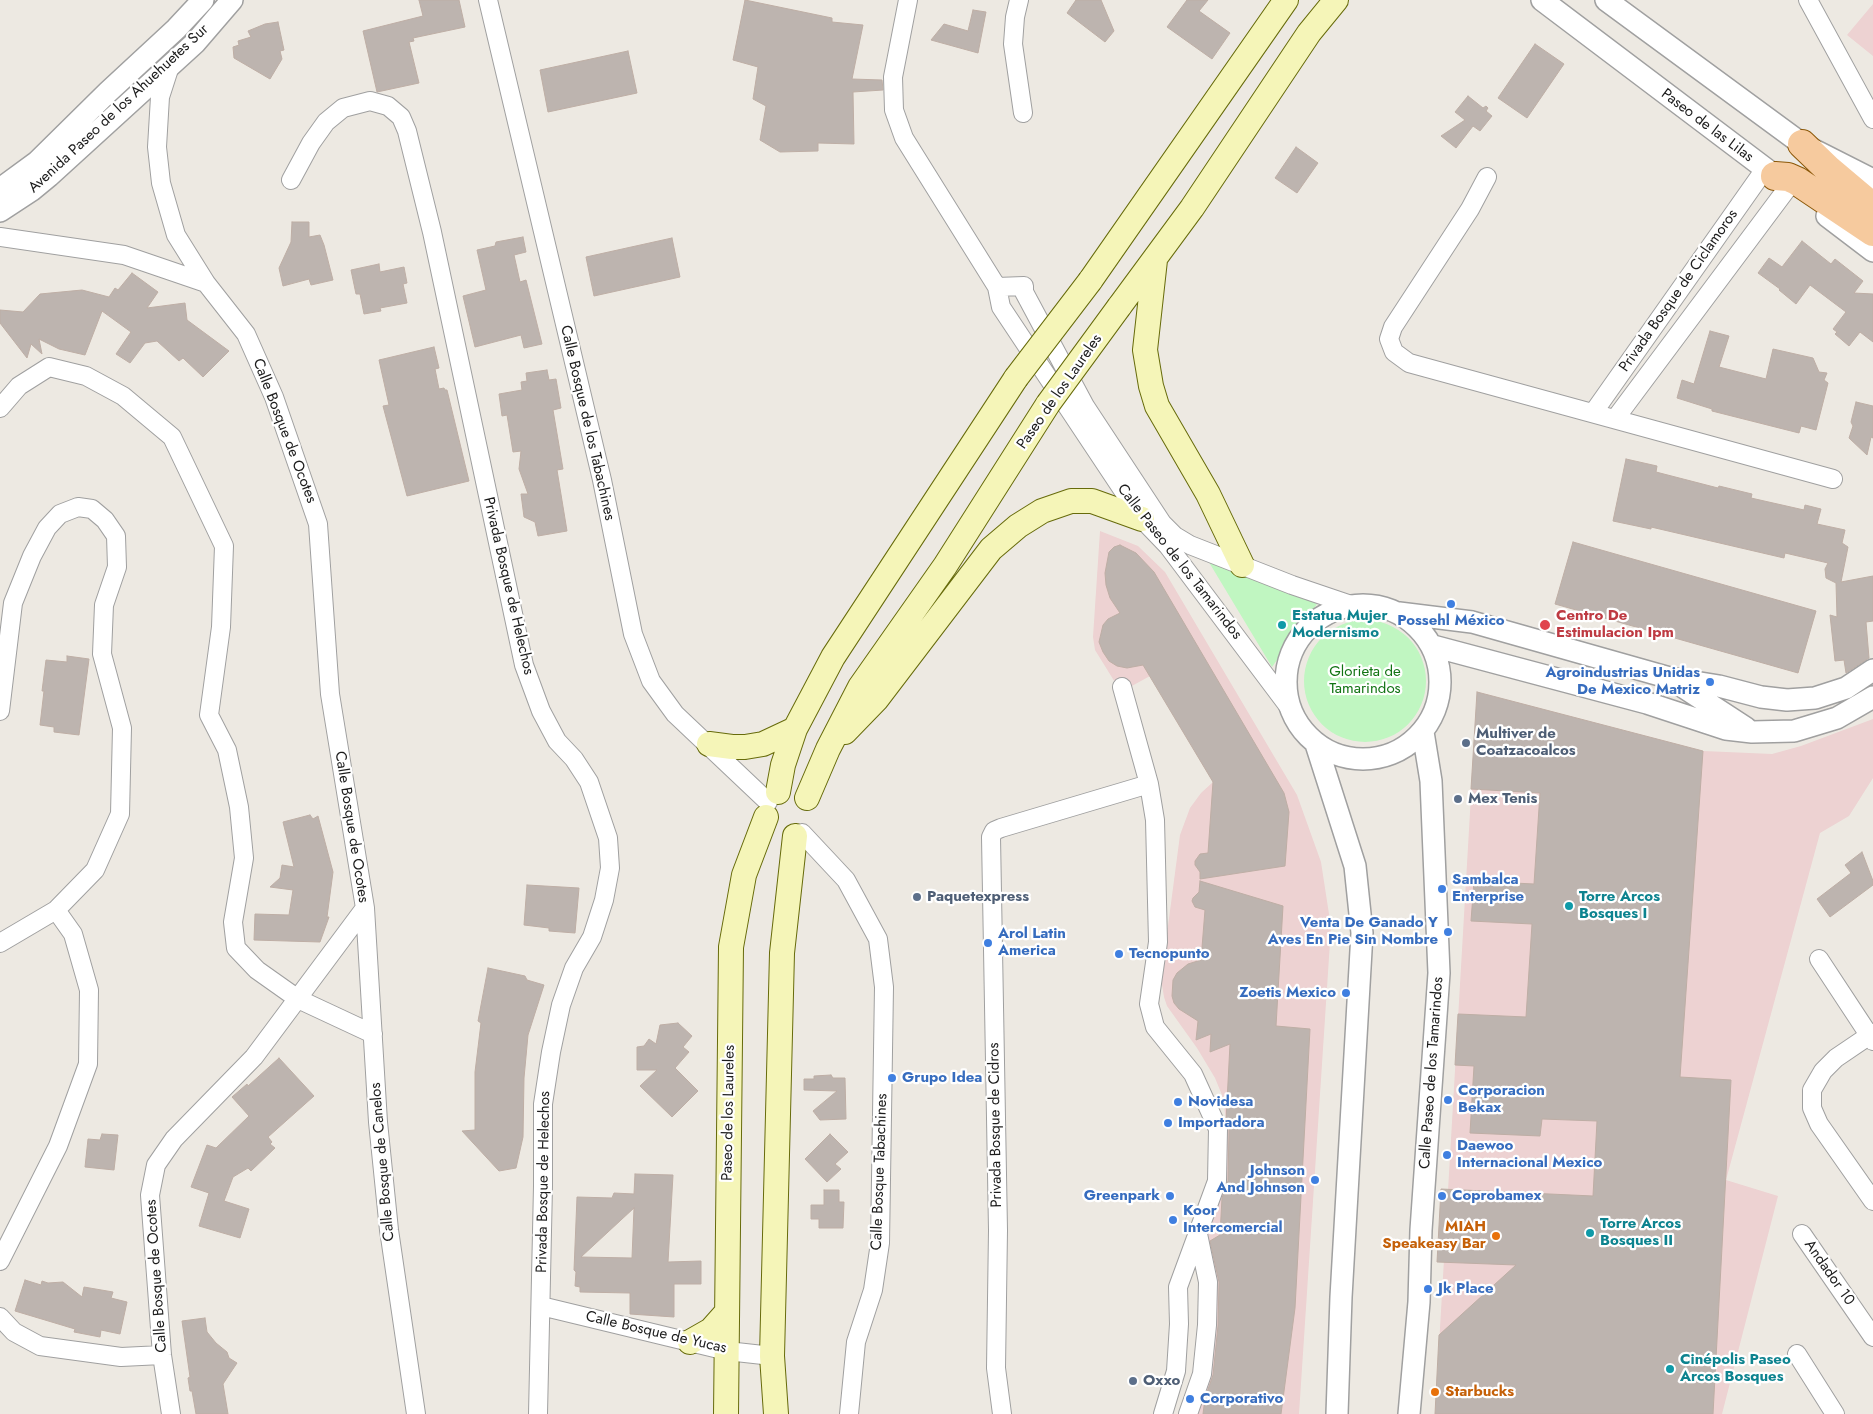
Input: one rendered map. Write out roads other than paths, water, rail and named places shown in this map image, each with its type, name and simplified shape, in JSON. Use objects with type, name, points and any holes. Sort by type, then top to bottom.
[{"type":"main road","name":"Paseo de los Laureles","points":[[807,798],[828,749],[860,687],[944,566],[1048,404],[1155,260],[1309,33],[1336,0]]},
{"type":"main road","points":[[1281,7],[1284,15],[1298,21],[1309,33]]},
{"type":"main road","name":"Paseo de los Laureles","points":[[726,1414],[732,947],[744,875],[771,804],[795,729],[833,657],[1016,378],[1090,281],[1281,7]]},
{"type":"main road","points":[[1802,144],[1829,170],[1873,207]]},
{"type":"main road","points":[[1776,177],[1788,177],[1797,181],[1873,232]]},
{"type":"main road","points":[[1155,260],[1145,350],[1151,386],[1157,406],[1208,494],[1242,565]]},
{"type":"main road","points":[[828,749],[876,700],[991,549],[1018,526],[1042,511],[1071,501],[1092,501],[1142,519]]},
{"type":"main road","points":[[709,744],[732,748],[745,747],[770,741],[795,729]]},
{"type":"main road","points":[[791,789],[807,798],[812,807],[812,816],[809,826],[799,834],[780,835],[768,825],[771,804],[791,789]]},
{"type":"main road","points":[[776,1414],[772,1356],[782,953],[799,834]]},
{"type":"main road","points":[[690,1342],[711,1330],[727,1312]]},
{"type":"street","name":"Avenida Paseo de los Ahuehuetes Sur","points":[[0,189],[24,184],[37,162],[176,29],[203,0]]},
{"type":"street","name":"Avenida Paseo de los Ahuehuetes Sur","points":[[0,211],[24,184],[170,66],[194,43],[232,0]]},
{"type":"street","name":"Calle Bosque de los Tabachines","points":[[488,0],[602,480],[633,634],[652,681],[675,714],[771,804]]},
{"type":"street","name":"Calle Paseo de los Tamarindos","points":[[908,0],[893,77],[894,110],[904,138],[998,287],[1001,307],[1142,519],[1168,546],[1288,707]]},
{"type":"street","points":[[1019,0],[1015,17],[1014,44],[1023,113]]},
{"type":"street","name":"Paseo de las Lilas","points":[[1542,0],[1873,250]]},
{"type":"street","points":[[1606,0],[1802,144],[1873,180]]},
{"type":"street","points":[[1808,0],[1873,119]]},
{"type":"street","name":"Calle Bosque de Ocotes","points":[[170,66],[161,92],[157,129],[161,183],[176,235],[206,283],[246,334],[274,397],[318,524],[330,694],[365,908],[254,1057],[174,1139],[156,1165],[150,1195],[162,1355],[171,1414]]},
{"type":"street","name":"Privada Bosque de Helechos","points":[[291,180],[311,143],[326,122],[343,108],[370,101],[388,106],[401,117],[407,131],[432,232],[524,666],[541,711],[557,741],[574,759],[589,782],[608,838],[610,868],[604,900],[592,937],[574,968],[561,1005],[543,1104],[538,1414]]},
{"type":"street","points":[[1487,177],[1470,209],[1393,327],[1389,339],[1394,352],[1409,363],[1834,479]]},
{"type":"street","name":"Privada Bosque de Ciclamoros","points":[[1593,413],[1776,177]]},
{"type":"street","name":"Privada Bosque de Ciclamoros","points":[[1615,419],[1776,177]]},
{"type":"street","points":[[0,237],[124,255],[206,283]]},
{"type":"street","name":"Calle Paseo de los Tamarindos","points":[[998,287],[1024,286],[1024,292],[1085,406],[1162,524],[1175,536],[1190,545],[1292,585],[1351,605]]},
{"type":"street","points":[[0,408],[19,386],[49,367],[86,376],[123,396],[172,437],[224,546],[221,627],[209,715],[227,750],[239,807],[244,858],[233,922],[236,948],[257,970],[298,999],[373,1034]]},
{"type":"street","points":[[0,711],[13,603],[32,556],[47,528],[60,514],[78,507],[92,509],[105,520],[116,536],[116,567],[104,605],[102,654],[122,728],[120,814],[95,870],[56,910],[0,943]]},
{"type":"street","points":[[1399,612],[1419,627],[1433,646],[1440,668],[1441,691],[1435,712],[1423,732],[1405,748],[1384,758],[1360,760],[1337,756],[1316,744],[1299,728],[1288,707],[1285,673],[1296,642],[1320,617],[1351,605],[1376,605],[1399,612],[1472,622],[1662,676],[1718,686],[1761,697],[1787,700],[1815,698],[1846,688],[1873,670]]},
{"type":"street","points":[[1433,646],[1646,703],[1726,729],[1752,732],[1794,731],[1837,718],[1873,697]]},
{"type":"street","points":[[1646,703],[1643,690],[1649,678],[1662,676],[1752,732]]},
{"type":"street","points":[[1122,687],[1149,784],[1155,820],[1158,942],[1149,1004],[1155,1027],[1193,1074],[1218,1129],[1217,1181],[1178,1286],[1179,1324],[1176,1371],[1163,1414]]},
{"type":"street","name":"Calle Paseo de los Tamarindos","points":[[1410,1414],[1419,1302],[1421,1230],[1440,973],[1432,781],[1423,732]]},
{"type":"street","points":[[1316,744],[1355,866],[1362,933],[1342,1287],[1337,1414]]},
{"type":"street","name":"Privada Bosque de Cidros","points":[[1002,1414],[996,1368],[998,1230],[991,837],[994,831],[1001,828],[1149,784]]},
{"type":"street","name":"Calle Bosque Tabachines","points":[[799,834],[846,880],[878,939],[884,987],[880,1243],[873,1290],[856,1342],[849,1414]]},
{"type":"street","name":"Calle Bosque de Canelos","points":[[365,908],[378,1122],[388,1230],[416,1414]]},
{"type":"street","points":[[0,1261],[58,1146],[88,1064],[89,990],[73,934],[56,910]]},
{"type":"street","points":[[1819,959],[1872,1037],[1836,1058],[1823,1071],[1812,1090],[1812,1108],[1819,1124],[1873,1201]]},
{"type":"street","points":[[1188,1414],[1202,1374],[1206,1325],[1208,1282],[1198,1234]]},
{"type":"street","name":"Andador 10","points":[[1802,1234],[1873,1336]]},
{"type":"street","name":"Calle Bosque de Yucas","points":[[541,1306],[727,1351],[772,1356]]},
{"type":"street","points":[[0,1317],[14,1332],[40,1346],[121,1357],[162,1355]]},
{"type":"street","points":[[1797,1354],[1835,1414]]},
{"type":"place","name":"Possehl México","points":[[1451,604]]},
{"type":"place","name":"Estatua Mujer Modernismo","points":[[1282,625]]},
{"type":"place","name":"Centro De Estimulacion Ipm","points":[[1545,625]]},
{"type":"place","name":"Agroindustrias Unidas De Mexico Matriz","points":[[1710,682]]},
{"type":"place","name":"Multiver de Coatzacoalcos","points":[[1466,743]]},
{"type":"place","name":"Mex Tenis","points":[[1458,799]]},
{"type":"place","name":"Sambalca Enterprise","points":[[1442,889]]},
{"type":"place","name":"Paquetexpress","points":[[917,897]]},
{"type":"place","name":"Torre Arcos Bosques I","points":[[1569,906]]},
{"type":"place","name":"Venta De Ganado Y Aves En Pie Sin Nombre","points":[[1448,932]]},
{"type":"place","name":"Arol Latin America","points":[[988,943]]},
{"type":"place","name":"Tecnopunto","points":[[1119,954]]},
{"type":"place","name":"Zoetis Mexico","points":[[1346,993]]},
{"type":"place","name":"Grupo Idea","points":[[892,1078]]},
{"type":"place","name":"Corporacion Bekax","points":[[1448,1100]]},
{"type":"place","name":"Novidesa","points":[[1178,1102]]},
{"type":"place","name":"Importadora","points":[[1168,1123]]},
{"type":"place","name":"Daewoo Internacional Mexico","points":[[1447,1155]]},
{"type":"place","name":"Johnson And Johnson","points":[[1315,1180]]},
{"type":"place","name":"Greenpark","points":[[1170,1196]]},
{"type":"place","name":"Coprobamex","points":[[1442,1196]]},
{"type":"place","name":"Koor Intercomercial","points":[[1173,1220]]},
{"type":"place","name":"Torre Arcos Bosques II","points":[[1590,1233]]},
{"type":"place","name":"MIAH Speakeasy Bar","points":[[1496,1236]]},
{"type":"place","name":"Jk Place","points":[[1428,1289]]},
{"type":"place","name":"Cinépolis Paseo Arcos Bosques","points":[[1670,1369]]},
{"type":"place","name":"Oxxo","points":[[1133,1381]]},
{"type":"place","name":"Starbucks","points":[[1435,1392]]},
{"type":"place","name":"Corporativo","points":[[1190,1399]]},
{"type":"park label","name":"Glorieta de Tamarindos","points":[[1365,680]]}]
